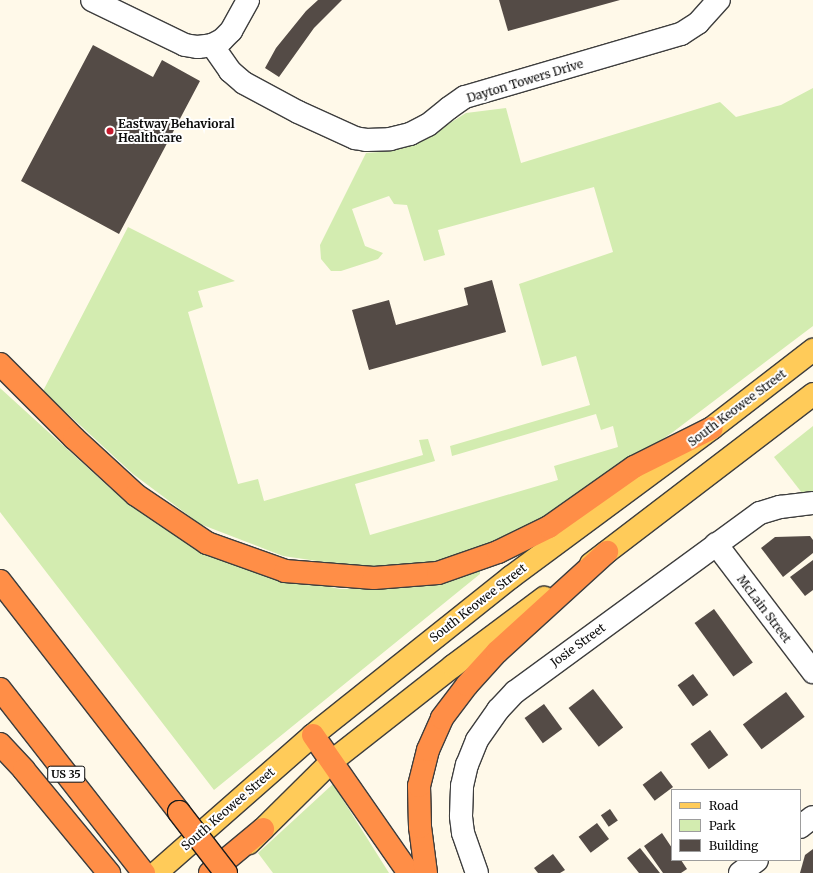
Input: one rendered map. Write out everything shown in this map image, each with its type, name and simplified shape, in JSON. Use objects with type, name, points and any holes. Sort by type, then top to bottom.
[{"type":"highway","points":[[0,364],[74,438],[136,495],[207,543],[284,571],[374,578],[446,570],[498,552],[550,527],[634,467],[712,428]]},
{"type":"highway","points":[[426,873],[420,827],[419,786],[428,750],[442,718],[467,685],[497,652],[607,552]]},
{"type":"highway","points":[[0,566],[96,703]]},
{"type":"highway","points":[[0,582],[96,703],[226,873]]},
{"type":"highway","name":"US 35","points":[[0,689],[139,866]]},
{"type":"highway","points":[[313,735],[409,873]]},
{"type":"highway","points":[[0,744],[24,770],[109,873]]},
{"type":"highway","points":[[210,873],[263,829]]},
{"type":"main road","name":"South Keowee Street","points":[[156,873],[313,735],[511,577],[712,428],[813,350]]},
{"type":"main road","points":[[218,873],[332,761],[453,666],[607,552],[813,394]]},
{"type":"street","points":[[92,0],[185,44],[198,47],[212,45],[222,40],[231,31],[248,0]]},
{"type":"street","name":"Dayton Towers Drive","points":[[212,45],[230,71],[244,83],[293,109],[355,138],[366,140],[390,139],[410,134],[428,125],[449,108],[465,98],[681,34],[698,23],[719,0]]},
{"type":"street","name":"Josie Street","points":[[477,873],[463,833],[461,816],[462,786],[467,765],[477,740],[498,710],[515,692],[760,513],[780,506],[812,503]]},
{"type":"street","name":"McLain Street","points":[[716,544],[813,672]]},
{"type":"street","points":[[801,826],[813,817]]},
{"type":"street","points":[[740,873],[756,861]]},
{"type":"green space","points":[[813,88],[813,326],[673,432],[548,517],[487,548],[423,564],[359,567],[283,556],[200,524],[133,474],[43,391],[128,227],[235,281],[198,291],[203,307],[188,312],[238,484],[258,479],[264,501],[423,455],[419,440],[428,439],[435,461],[355,484],[370,535],[558,480],[554,466],[618,447],[613,426],[601,430],[596,414],[452,456],[450,446],[590,405],[576,356],[542,366],[519,284],[613,252],[594,187],[438,230],[445,255],[424,261],[407,205],[394,204],[389,196],[352,209],[365,246],[383,253],[378,259],[341,271],[331,271],[321,259],[320,245],[366,153],[380,152],[423,140],[466,113],[506,108],[521,163],[720,102],[736,117],[781,105]]},
{"type":"green space","points":[[0,388],[111,489],[165,529],[236,564],[281,577],[340,589],[393,588],[480,569],[480,574],[214,790],[0,512]]},
{"type":"green space","points":[[813,426],[813,507],[774,457]]},
{"type":"green space","points":[[333,784],[389,873],[273,873],[258,853]]},
{"type":"building","points":[[318,0],[342,0],[314,28],[279,77],[265,68],[276,48],[306,11]]},
{"type":"building","points":[[499,0],[620,0],[508,31]]},
{"type":"building","name":"Eastway Behavioral Healthcare","points":[[93,45],[153,77],[162,60],[200,81],[119,234],[21,181]]},
{"type":"building","points":[[492,280],[506,332],[369,370],[352,310],[389,300],[396,325],[468,305],[464,288]]},
{"type":"building","points":[[810,536],[813,540],[813,553],[783,577],[761,548],[775,537]]},
{"type":"building","points":[[813,560],[813,590],[805,596],[790,577]]},
{"type":"building","points":[[714,609],[753,662],[733,677],[695,623]]},
{"type":"building","points":[[693,674],[708,695],[693,706],[678,685]]},
{"type":"building","points":[[593,689],[623,728],[599,747],[569,708]]},
{"type":"building","points":[[786,692],[805,717],[762,749],[743,724]]},
{"type":"building","points":[[544,704],[562,729],[543,743],[525,718]]},
{"type":"building","points":[[710,730],[728,755],[709,769],[691,744]]},
{"type":"building","points":[[661,771],[673,787],[655,801],[643,785]]},
{"type":"building","points":[[610,809],[618,821],[609,827],[601,815]]},
{"type":"building","points":[[597,823],[609,839],[591,853],[579,837]]},
{"type":"building","points":[[662,833],[671,846],[671,861],[682,861],[687,869],[681,873],[663,873],[644,846]]},
{"type":"building","points":[[640,848],[660,873],[639,873],[627,858]]},
{"type":"building","points":[[813,849],[813,873],[800,873],[805,855]]},
{"type":"building","points":[[553,854],[565,870],[560,873],[538,873],[534,868]]},
{"type":"place","name":"Eastway Behavioral Healthcare","points":[[110,131]]}]
